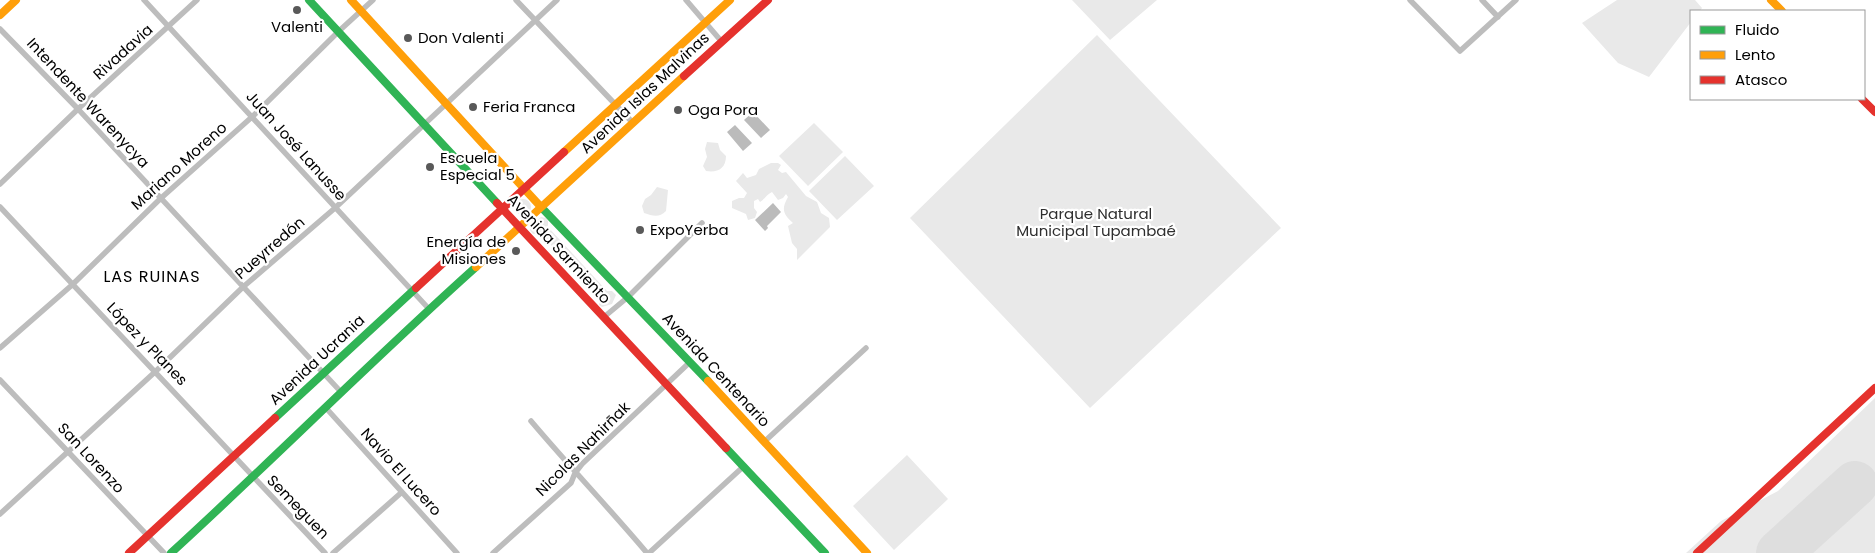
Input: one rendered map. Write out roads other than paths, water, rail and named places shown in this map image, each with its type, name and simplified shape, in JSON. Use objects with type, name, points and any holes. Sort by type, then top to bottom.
[{"type":"main road","points":[[0,15],[16,0]]},
{"type":"main road","name":"Avenida Sarmiento","points":[[309,0],[667,384]]},
{"type":"main road","name":"Avenida Sarmiento","points":[[351,0],[542,208]]},
{"type":"main road","name":"Avenida Islas Malvinas","points":[[524,188],[730,0]]},
{"type":"main road","name":"Avenida Islas Malvinas","points":[[542,208],[768,0]]},
{"type":"main road","points":[[1771,0],[1781,10]]},
{"type":"main road","points":[[1863,100],[1875,112]]},
{"type":"main road","name":"Avenida Ucrania","points":[[129,553],[524,188]]},
{"type":"main road","points":[[175,551],[429,309],[542,208]]},
{"type":"main road","name":"Avenida Centenario","points":[[542,208],[690,362],[867,553]]},
{"type":"main road","points":[[667,384],[825,553]]},
{"type":"main road","points":[[1698,553],[1875,388]]},
{"type":"street","name":"Juan José Lanusse","points":[[144,0],[429,309]]},
{"type":"street","name":"Rivadavia","points":[[0,184],[78,109],[198,0]]},
{"type":"street","name":"Mariano Moreno","points":[[0,348],[72,285],[160,199],[253,116],[338,31],[373,0]]},
{"type":"street","points":[[516,0],[633,123]]},
{"type":"street","name":"Pueyrredón","points":[[0,514],[156,371],[243,287],[335,208],[425,125],[446,102],[557,0]]},
{"type":"street","points":[[686,0],[722,42]]},
{"type":"street","points":[[1410,0],[1460,51],[1516,0]]},
{"type":"street","points":[[1482,0],[1498,17]]},
{"type":"street","name":"Intendente Warenycya","points":[[0,29],[78,109],[341,392]]},
{"type":"street","name":"López y Planes","points":[[0,207],[72,285],[156,371],[253,478]]},
{"type":"street","points":[[604,317],[628,297],[702,223]]},
{"type":"street","points":[[764,442],[866,348]]},
{"type":"street","name":"Nicolas Nahirñak","points":[[493,553],[571,483],[575,473],[690,362]]},
{"type":"street","name":"San Lorenzo","points":[[0,380],[164,553]]},
{"type":"street","name":"Navio El Lucero","points":[[326,408],[457,553]]},
{"type":"street","points":[[531,421],[575,473],[604,502],[648,553],[744,466]]},
{"type":"street","name":"Semeguen","points":[[253,478],[325,553]]},
{"type":"street","points":[[333,553],[402,492]]},
{"type":"place","name":"Valenti","points":[[297,10]]},
{"type":"place","name":"Don Valenti","points":[[408,38]]},
{"type":"place","name":"Feria Franca","points":[[473,107]]},
{"type":"place","name":"Oga Pora","points":[[678,110]]},
{"type":"place","name":"Escuela Especial 5","points":[[430,167]]},
{"type":"place","name":"ExpoYerba","points":[[640,230]]},
{"type":"place","name":"Energía de Misiones","points":[[516,251]]},
{"type":"district","name":"LAS RUINAS","points":[[152,276]]},
{"type":"park label","name":"Parque Natural Municipal Tupambaé","points":[[1096,222]]}]
